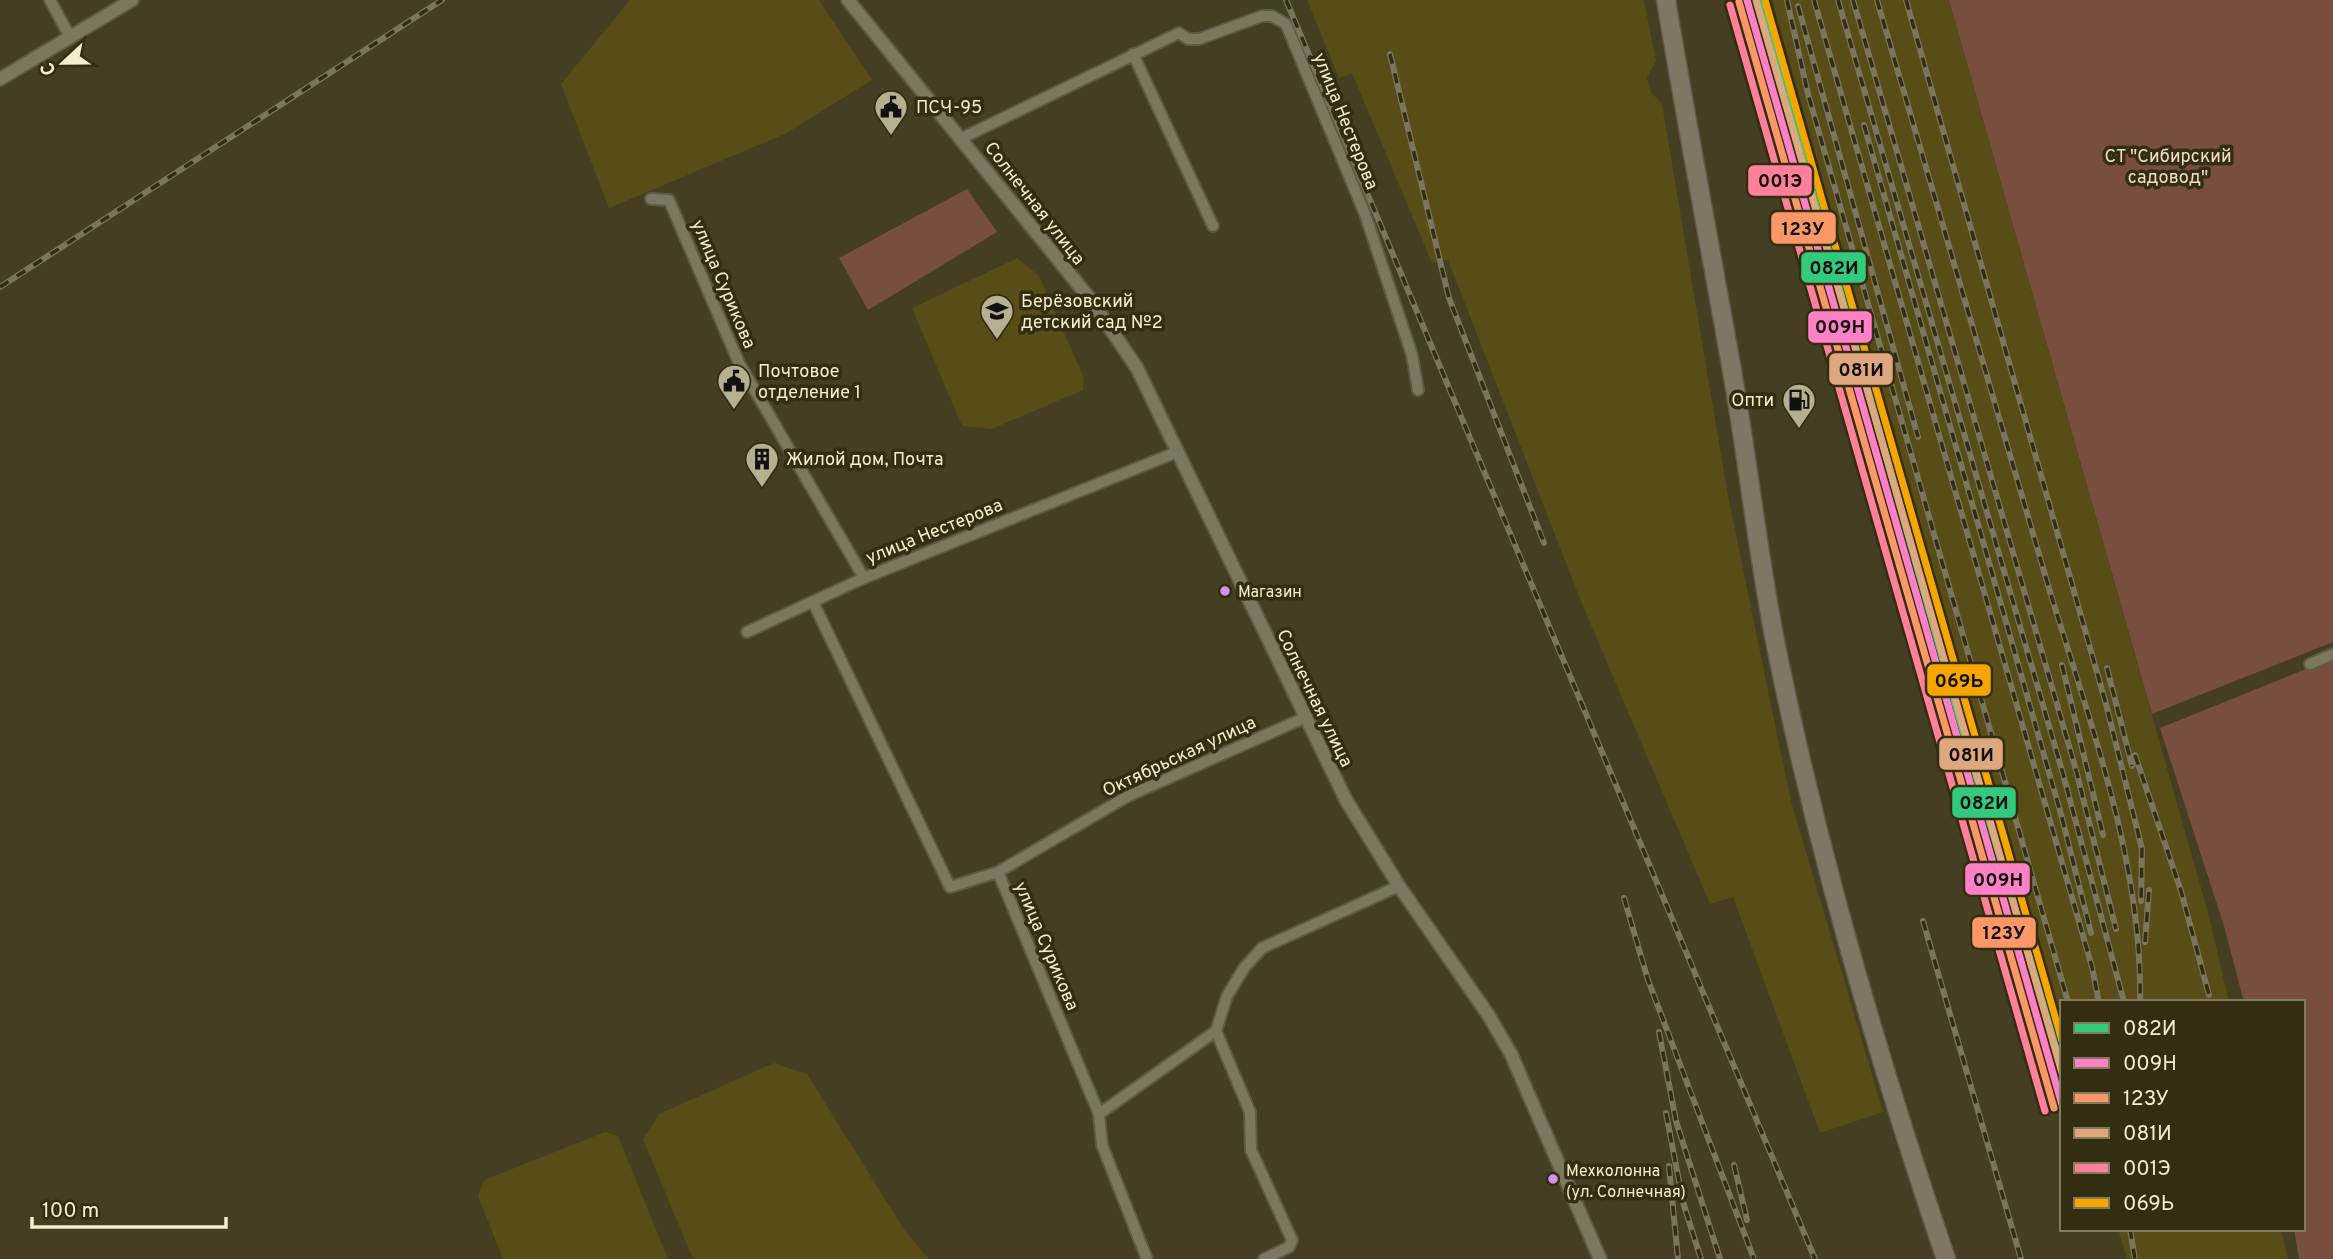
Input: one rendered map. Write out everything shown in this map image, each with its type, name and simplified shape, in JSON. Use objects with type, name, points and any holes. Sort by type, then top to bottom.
[{"type":"highway","points":[[1666,0],[1700,207],[1734,380],[1752,514],[1779,660],[1810,796],[1849,946],[1896,1105],[1946,1259]]},
{"type":"street","points":[[50,0],[70,37]]},
{"type":"street","points":[[0,79],[132,0]]},
{"type":"street","name":"Солнечная улица","points":[[848,0],[1090,299],[1137,368],[1346,800],[1399,886],[1489,1016],[1511,1054],[1600,1259]]},
{"type":"street","name":"улица Нестерова","points":[[962,138],[1178,33],[1188,39],[1199,38],[1262,16],[1272,16],[1286,24],[1365,214],[1412,355],[1418,390]]},
{"type":"street","points":[[1133,54],[1213,226]]},
{"type":"street","name":"улица Сурикова","points":[[651,199],[669,200],[739,363],[864,578]]},
{"type":"street","name":"улица Нестерова","points":[[747,632],[864,578],[1177,452]]},
{"type":"street","name":"улица Сурикова","points":[[813,602],[950,887],[998,872],[1098,1114],[1102,1145],[1147,1259]]},
{"type":"street","points":[[2310,664],[2333,654]]},
{"type":"street","name":"Октябрьская улица","points":[[998,872],[1128,796],[1304,718]]},
{"type":"street","points":[[1098,1114],[1216,1031],[1233,987],[1244,968],[1262,948],[1399,886]]},
{"type":"street","points":[[1216,1031],[1250,1112],[1251,1150],[1292,1240],[1289,1247],[1264,1259]]},
{"type":"shaded area","points":[[630,0],[819,0],[872,80],[785,134],[609,208],[561,84]]},
{"type":"shaded area","points":[[1307,0],[1644,0],[1656,61],[1647,78],[1651,92],[1662,104],[1727,491],[1791,801],[1883,1112],[1820,1133],[1733,897],[1710,904],[1580,599],[1448,260],[1432,263],[1352,73],[1339,78]]},
{"type":"shaded area","points":[[1772,0],[1949,0],[2209,916],[2229,1000],[2060,1000],[2060,1021]]},
{"type":"shaded area","name":"Берёзовский детский сад №2","points":[[1017,258],[1039,276],[1084,378],[1083,390],[992,429],[962,426],[912,308]]},
{"type":"shaded area","points":[[774,1063],[807,1074],[905,1231],[929,1259],[693,1259],[643,1139],[659,1114]]},
{"type":"shaded area","points":[[605,1132],[618,1136],[668,1259],[503,1259],[478,1196],[484,1180]]},
{"type":"shaded area","points":[[2119,1231],[2281,1231],[2288,1259],[2127,1259]]},
{"type":"green space","name":"СТ \"Сибирский садовод\"","points":[[1949,0],[2333,0],[2333,642],[2152,714]]},
{"type":"green space","points":[[967,189],[997,232],[868,310],[839,258]]},
{"type":"green space","points":[[2333,658],[2333,1259],[2299,1259],[2294,1231],[2305,1231],[2305,1000],[2243,1000],[2224,926],[2160,728]]},
{"type":"railway","points":[[0,287],[442,0]]},
{"type":"railway","points":[[1286,0],[1815,1259]]},
{"type":"railway","points":[[1787,0],[1808,94],[2067,1000]]},
{"type":"railway","points":[[1814,0],[2092,967],[2099,1000]]},
{"type":"railway","points":[[1838,0],[2063,774],[2123,1000]]},
{"type":"railway","points":[[1853,0],[2076,770],[2116,929]]},
{"type":"railway","points":[[1877,0],[2110,790],[2133,896],[2139,949],[2140,1000]]},
{"type":"railway","points":[[1906,0],[2106,704],[2142,849],[2141,901]]},
{"type":"railway","points":[[1798,6],[1918,437]]},
{"type":"railway","points":[[1390,54],[1449,298],[1544,543]]},
{"type":"railway","points":[[1864,125],[2062,818],[2091,933]]},
{"type":"railway","points":[[2062,665],[2103,835]]},
{"type":"railway","points":[[2107,668],[2132,766]]},
{"type":"railway","points":[[2135,755],[2181,891],[2209,995]]},
{"type":"railway","points":[[2145,942],[2149,890]]},
{"type":"railway","points":[[1624,898],[1648,980],[1754,1259]]},
{"type":"railway","points":[[1923,921],[2021,1259]]},
{"type":"railway","points":[[1659,1032],[1676,1121],[1720,1259]]},
{"type":"railway","points":[[1666,1113],[1683,1202],[1701,1259]]},
{"type":"railway","points":[[1734,1165],[1747,1220]]},
{"type":"railway","points":[[1669,1166],[1678,1259]]},
{"type":"railway","points":[[2130,1231],[2135,1259]]},
{"type":"transit line","name":"009Н","points":[[1747,0],[2060,1098]]},
{"type":"transit line","name":"081И","points":[[1756,0],[2060,1066]]},
{"type":"transit line","name":"082И","points":[[1759,0],[1958,714],[2060,1062]]},
{"type":"transit line","name":"069Ь","points":[[1765,0],[2060,1034]]},
{"type":"transit line","name":"123У","points":[[1739,2],[2054,1108]]},
{"type":"transit line","name":"001Э","points":[[1730,5],[2045,1111]]},
{"type":"place","name":"ПСЧ-95","points":[[891,137]]},
{"type":"place","name":"Берёзовский детский сад №2","points":[[997,341]]},
{"type":"place","name":"Почтовое отделение 1","points":[[734,411]]},
{"type":"place","name":"Опти","points":[[1799,430]]},
{"type":"place","name":"Жилой дом, Почта","points":[[762,489]]},
{"type":"place","name":"Магазин","points":[[1225,591]]},
{"type":"place","name":"Мехколонна (ул. Солнечная)","points":[[1553,1179]]}]
